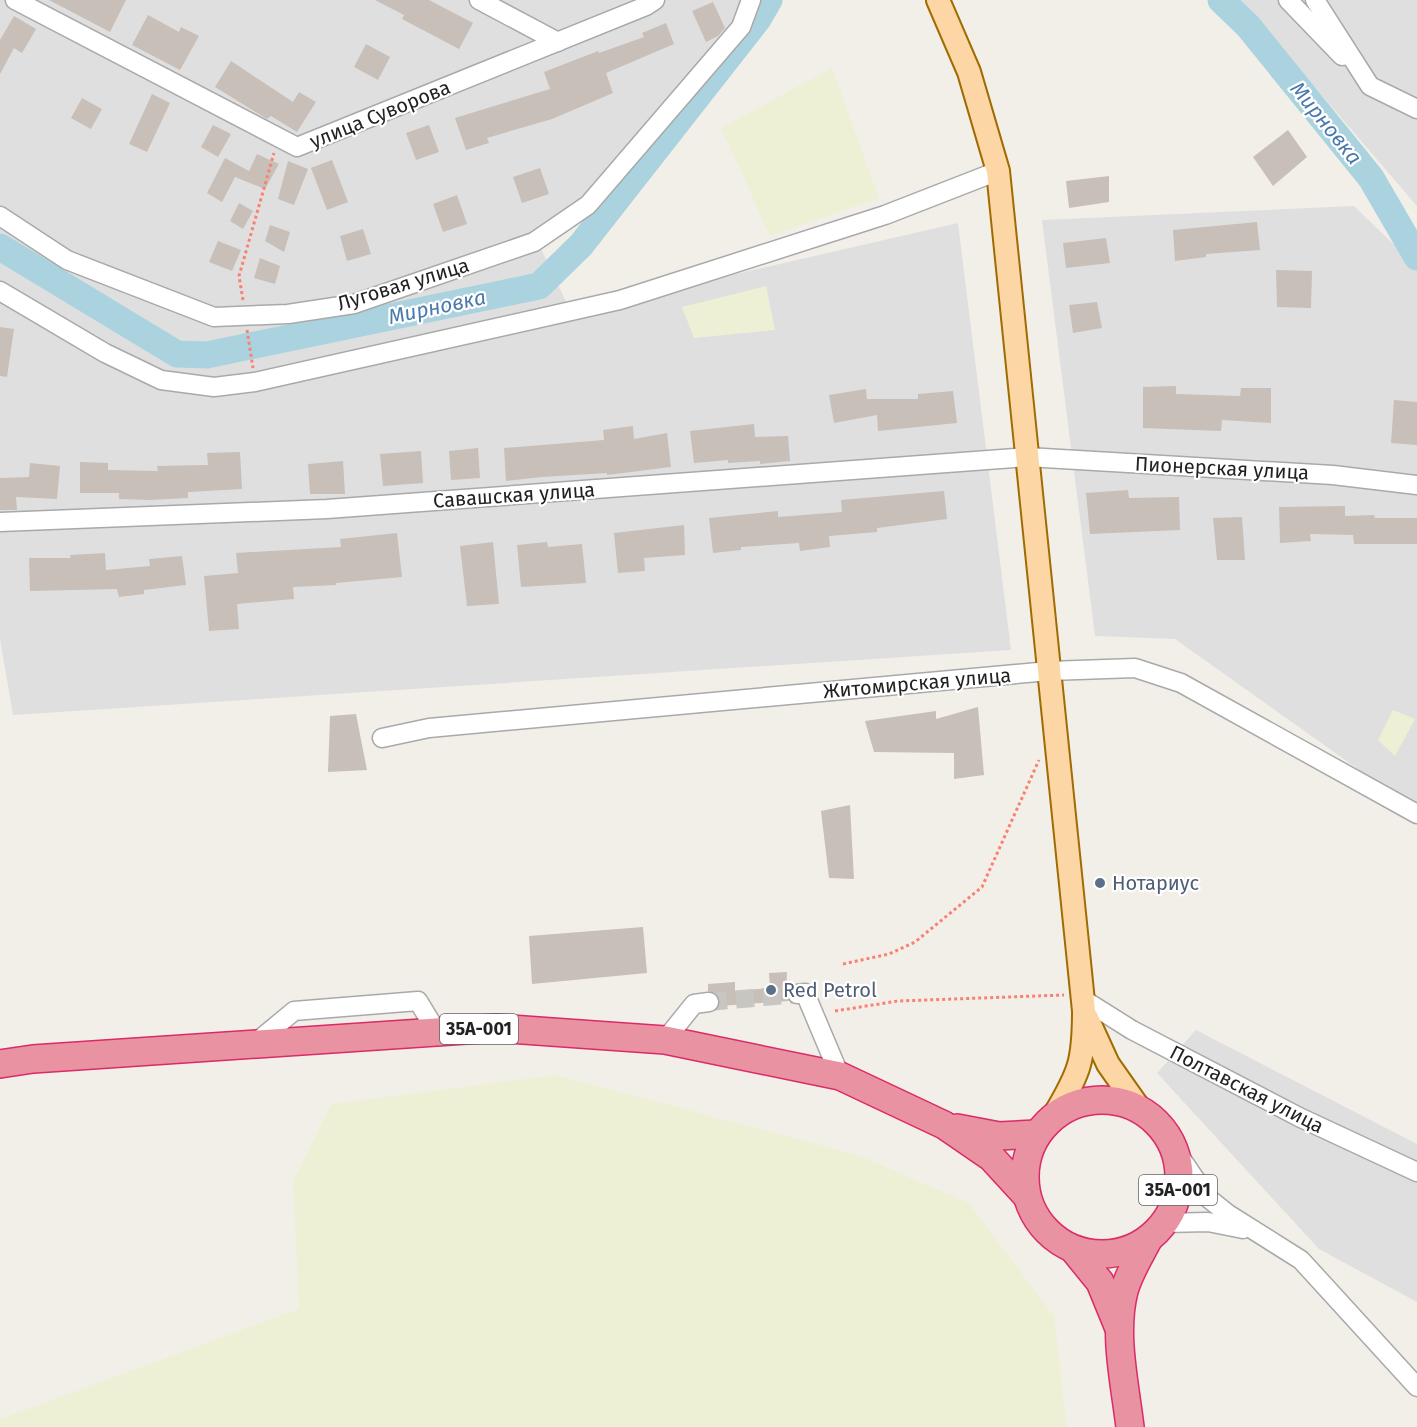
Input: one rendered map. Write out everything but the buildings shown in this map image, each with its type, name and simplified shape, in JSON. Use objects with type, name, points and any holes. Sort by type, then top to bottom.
[{"type":"highway","name":"35А-001","points":[[0,1064],[33,1059],[496,1028],[666,1040],[840,1076],[944,1125],[992,1158],[1026,1195],[1041,1224],[1052,1237],[1074,1250],[1099,1255],[1125,1252],[1156,1232]]},
{"type":"highway","name":"35А-001","points":[[1026,1195],[1025,1164],[1036,1134],[1055,1114],[1074,1103],[1096,1099],[1118,1100],[1139,1108],[1160,1125],[1174,1148],[1180,1174],[1177,1200],[1126,1285],[1120,1332],[1130,1427]]},
{"type":"highway","name":"35А-001","points":[[944,1125],[999,1136],[1036,1134]]},
{"type":"highway","name":"35А-001","points":[[1074,1250],[1100,1282],[1120,1332]]},
{"type":"main road","points":[[938,0],[969,72],[999,171],[1083,1005],[1084,1041],[1080,1070],[1055,1114]]},
{"type":"main road","points":[[1083,1005],[1108,1064],[1139,1108]]},
{"type":"street","name":"улица Суворова","points":[[15,0],[297,147],[558,42],[655,0]]},
{"type":"street","points":[[479,0],[558,42]]},
{"type":"street","name":"Луговая улица","points":[[0,216],[67,260],[214,317],[245,320],[354,304],[534,242],[588,205],[741,27],[751,0]]},
{"type":"street","points":[[1288,0],[1370,86],[1417,109]]},
{"type":"street","points":[[1315,0],[1370,86]]},
{"type":"street","points":[[0,291],[105,353],[161,380],[214,387],[255,382],[620,300],[885,215],[999,171]]},
{"type":"street","name":"Пионерская улица","points":[[1027,457],[1333,475],[1417,485]]},
{"type":"street","name":"Савашская улица","points":[[0,522],[327,509],[1027,457]]},
{"type":"street","name":"Житомирская улица","points":[[382,738],[429,728],[1049,670],[1135,668],[1181,683],[1417,814]]},
{"type":"street","points":[[797,994],[805,993],[823,1030],[840,1076]]},
{"type":"street","points":[[666,1040],[694,1004],[709,1002]]},
{"type":"street","name":"Полтавская улица","points":[[1083,1005],[1278,1106],[1417,1172]]},
{"type":"street","points":[[1174,1148],[1208,1198],[1301,1260],[1417,1387]]},
{"type":"street","points":[[1156,1232],[1222,1223],[1262,1234]]},
{"type":"path","points":[[255,382],[239,276],[279,137]]},
{"type":"path","points":[[843,964],[889,954],[915,942],[982,887],[1039,758]]},
{"type":"path","points":[[835,1011],[898,1001],[1065,995],[1083,1005]]},
{"type":"shaded area","points":[[0,0],[756,0],[586,199],[534,234],[571,312],[958,223],[1011,650],[13,715],[0,639]]},
{"type":"shaded area","points":[[1240,0],[1417,0],[1417,206]]},
{"type":"shaded area","points":[[1354,206],[1417,267],[1417,811],[1175,639],[1095,636],[1042,220]]},
{"type":"shaded area","points":[[1196,1030],[1417,1144],[1417,1302],[1319,1249],[1157,1073]]},
{"type":"green space","points":[[832,68],[879,198],[770,236],[721,128]]},
{"type":"green space","points":[[766,286],[775,330],[694,338],[682,307]]},
{"type":"green space","points":[[1393,710],[1415,719],[1395,756],[1378,740]]},
{"type":"green space","points":[[556,1075],[858,1155],[969,1203],[1054,1316],[1067,1427],[0,1427],[0,1419],[299,1309],[293,1182],[331,1104]]},
{"type":"waterway","name":"Мирновка","points":[[0,247],[177,354],[207,355],[539,286],[581,245],[758,19],[769,0]]},
{"type":"waterway","name":"Мирновка","points":[[1221,0],[1248,26],[1371,178],[1417,257]]},
{"type":"tunnel","points":[[709,1002],[797,994]]},
{"type":"place","name":"Нотариус","points":[[1100,883]]},
{"type":"place","name":"Red Petrol","points":[[771,990]]}]
